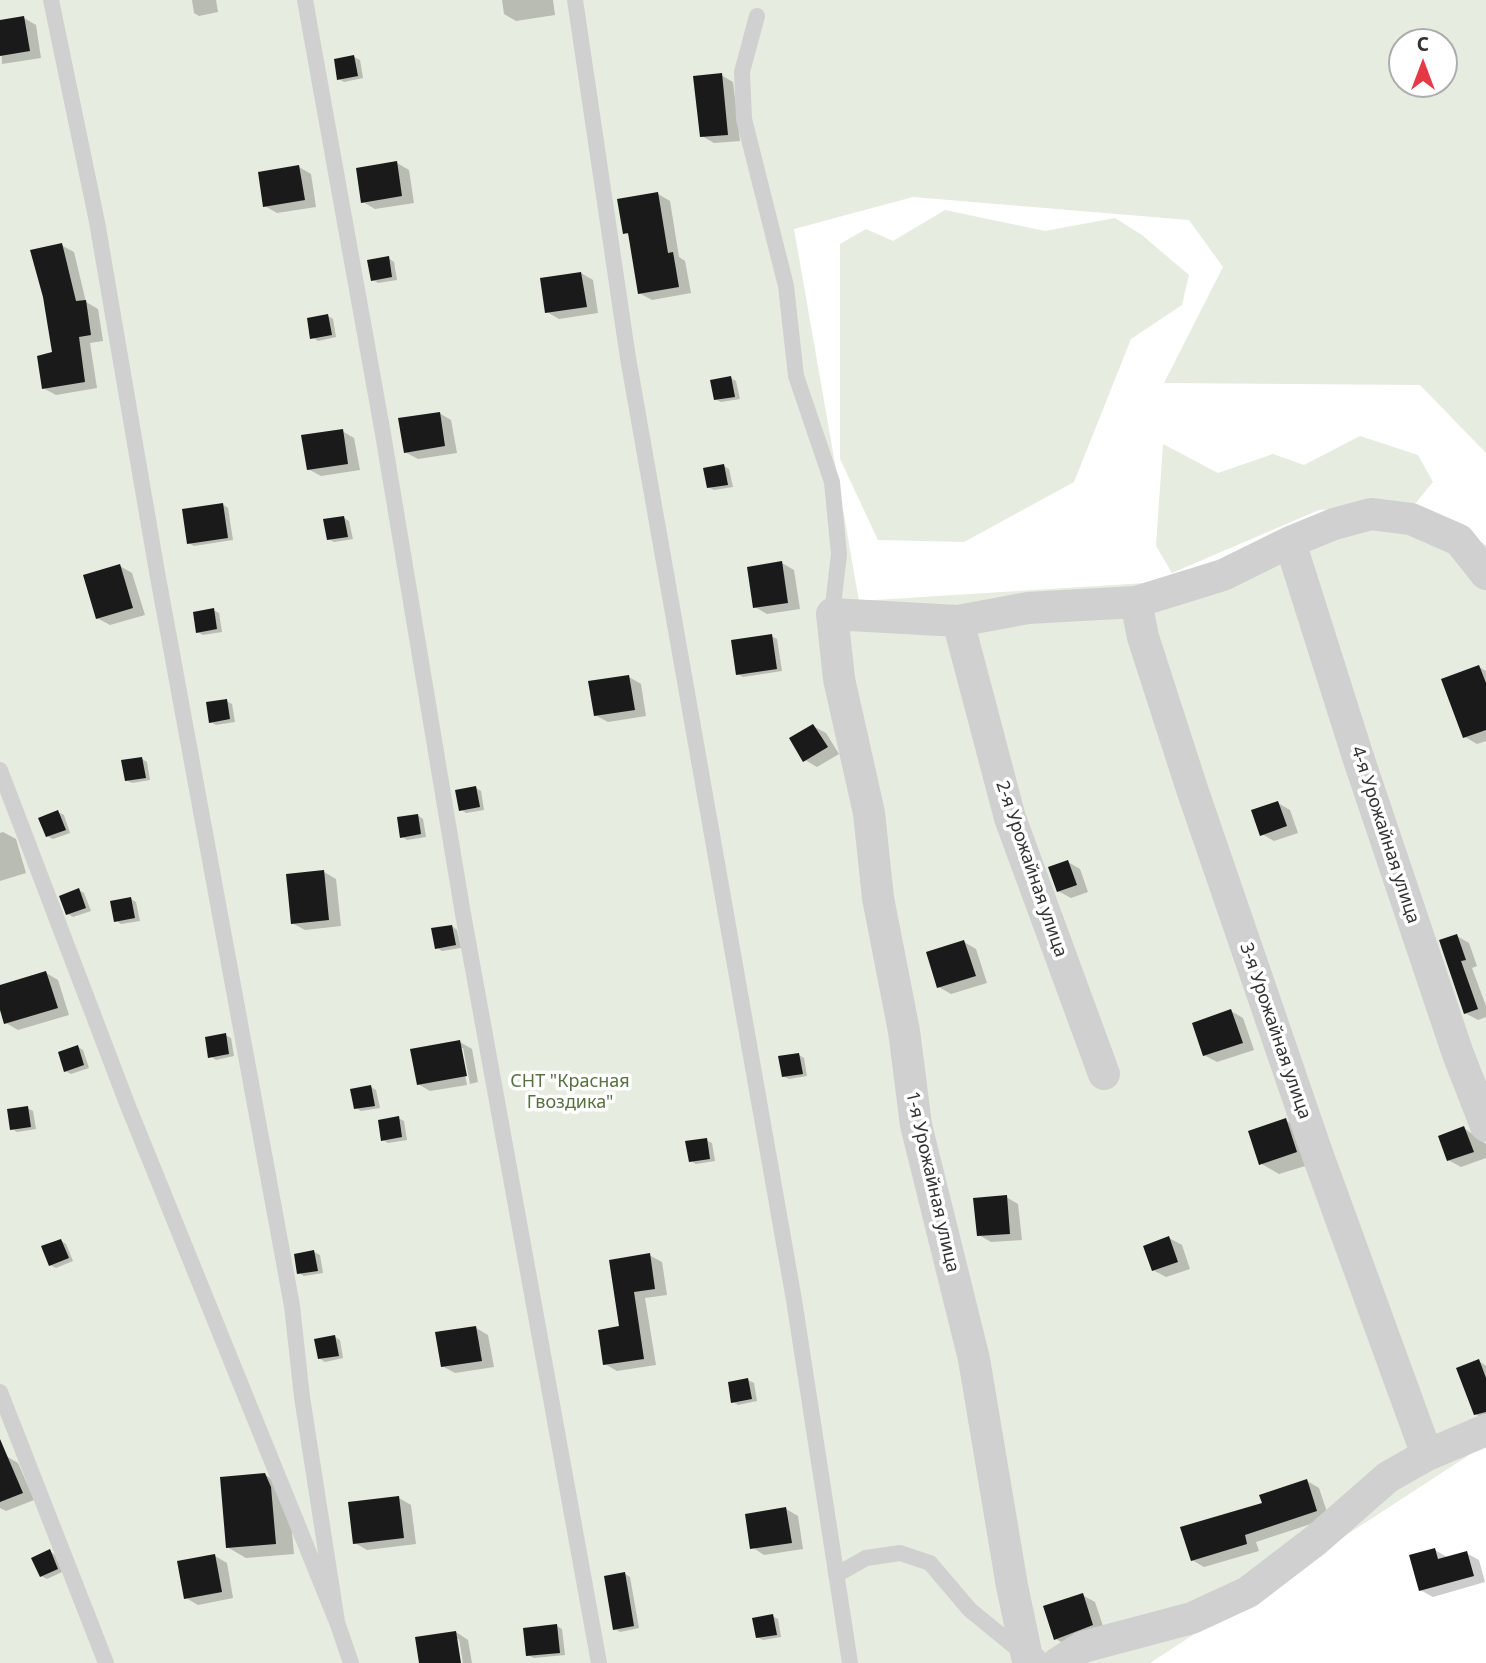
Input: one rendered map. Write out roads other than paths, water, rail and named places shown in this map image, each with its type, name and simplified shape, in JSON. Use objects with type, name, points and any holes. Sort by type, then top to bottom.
[{"type":"street","points":[[832,614],[958,621],[1028,608],[1136,602],[1223,575],[1290,542],[1334,524],[1371,514],[1411,519],[1459,540],[1486,574]]},
{"type":"street","name":"4-я Урожайная улица","points":[[1290,542],[1358,757],[1458,1054],[1486,1126]]},
{"type":"street","name":"3-я Урожайная улица","points":[[1136,602],[1143,636],[1192,789],[1317,1153],[1427,1455]]},
{"type":"street","name":"1-я Урожайная улица","points":[[832,614],[839,679],[869,813],[878,898],[904,1031],[916,1125],[974,1359],[1030,1660]]},
{"type":"street","name":"2-я Урожайная улица","points":[[958,621],[1010,818],[1104,1074]]},
{"type":"street","points":[[1058,1663],[1083,1647],[1192,1618],[1248,1592],[1316,1540],[1388,1477],[1427,1455],[1486,1430]]},
{"type":"lane","points":[[51,0],[97,222],[157,572],[292,1306],[302,1396],[337,1622]]},
{"type":"lane","points":[[305,0],[383,434],[463,914],[598,1663]]},
{"type":"lane","points":[[575,0],[628,358],[790,1273],[849,1663]]},
{"type":"lane","points":[[757,16],[743,72],[744,119],[786,286],[796,376],[832,482],[839,554],[832,614]]},
{"type":"lane","points":[[0,770],[128,1106],[337,1622],[351,1663]]},
{"type":"lane","points":[[0,1392],[106,1663]]},
{"type":"lane","points":[[836,1575],[866,1558],[900,1553],[930,1563],[970,1610],[1030,1660]]},
{"type":"park label","name":"СНТ \"Красная Гвоздика\"","points":[[570,1092]]}]
